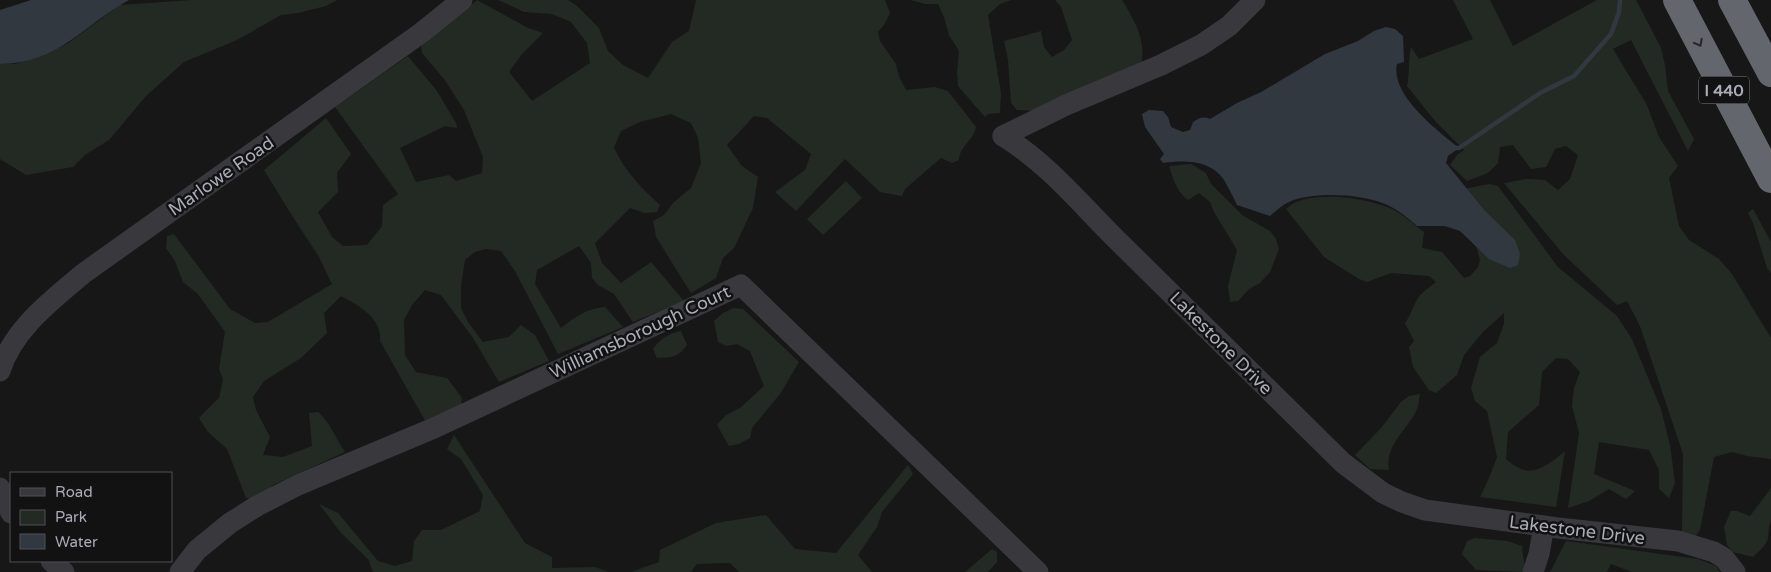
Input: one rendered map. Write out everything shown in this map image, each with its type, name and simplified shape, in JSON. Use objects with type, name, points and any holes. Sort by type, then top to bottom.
[{"type":"highway","name":"I 440","points":[[1677,0],[1771,179]]},
{"type":"highway","name":"I 440","points":[[1732,0],[1771,73]]},
{"type":"street","name":"Marlowe Road","points":[[1,365],[19,335],[40,310],[84,273],[421,33],[462,0]]},
{"type":"street","name":"Lakestone Drive","points":[[1255,0],[1229,26],[1200,45],[1160,65],[1066,105],[1003,136],[1020,146],[1040,163],[1343,463],[1383,493],[1425,510],[1678,541],[1714,552],[1724,558],[1735,572]]},
{"type":"street","name":"Williamsborough Court","points":[[180,572],[197,550],[230,523],[257,506],[298,486],[434,428],[741,285],[1038,572]]},
{"type":"street","points":[[0,488],[10,511]]},
{"type":"street","points":[[1534,572],[1544,526]]},
{"type":"street","points":[[52,562],[64,572]]},
{"type":"green space","points":[[192,0],[337,0],[326,6],[281,15],[237,40],[184,62],[146,96],[109,140],[85,155],[73,167],[26,175],[0,159],[0,64],[15,64],[67,44],[120,5]]},
{"type":"green space","points":[[477,0],[528,28],[543,33],[522,54],[509,72],[532,101],[590,63],[587,43],[571,22],[552,14],[524,12],[498,0],[568,0],[576,5],[599,28],[608,51],[623,65],[648,78],[672,42],[689,31],[696,0],[885,0],[890,13],[878,32],[880,41],[896,64],[899,76],[906,90],[935,87],[948,91],[976,127],[975,132],[961,151],[959,160],[952,163],[941,158],[905,189],[902,196],[880,192],[845,159],[796,211],[775,192],[805,170],[811,154],[767,118],[754,116],[727,145],[742,166],[758,177],[753,208],[734,248],[723,258],[716,278],[691,293],[656,237],[653,221],[664,215],[673,203],[691,188],[701,163],[698,138],[691,123],[671,114],[640,122],[621,131],[614,148],[618,156],[634,179],[660,205],[657,212],[645,213],[630,208],[595,243],[602,263],[621,283],[651,262],[684,301],[633,322],[614,294],[598,285],[592,278],[591,263],[579,246],[537,270],[535,284],[561,328],[586,312],[605,307],[623,327],[558,354],[515,271],[501,251],[486,249],[475,252],[465,260],[461,285],[461,308],[468,322],[483,342],[509,337],[521,325],[535,335],[549,361],[499,382],[473,338],[441,295],[425,290],[412,305],[404,320],[405,355],[416,372],[447,378],[462,398],[461,407],[427,424],[380,341],[380,333],[373,319],[362,308],[341,296],[324,313],[327,333],[301,358],[264,381],[253,397],[256,410],[270,437],[263,455],[283,457],[312,446],[309,413],[318,412],[345,452],[273,485],[257,499],[246,498],[227,449],[208,432],[199,418],[219,398],[223,379],[219,369],[225,332],[198,294],[183,282],[175,261],[166,248],[167,236],[174,234],[230,309],[255,323],[268,322],[332,284],[319,257],[264,170],[326,118],[351,154],[337,173],[338,192],[318,212],[332,237],[343,246],[367,245],[382,226],[383,205],[398,194],[335,107],[408,56],[437,91],[457,128],[445,126],[400,148],[416,182],[449,175],[456,181],[482,173],[483,157],[464,110],[444,79],[422,53],[421,46]]},
{"type":"green space","points":[[910,0],[1011,0],[1000,4],[988,15],[1001,93],[1000,113],[988,114],[985,117],[958,86],[959,51],[949,35],[938,4],[925,4]]},
{"type":"green space","points":[[1055,0],[1122,0],[1139,32],[1142,50],[1140,68],[1040,111],[1017,110],[1011,103],[1008,60],[1004,41],[1041,31],[1044,47],[1052,57],[1064,50],[1072,40],[1061,7]]},
{"type":"green space","points":[[1453,0],[1490,0],[1513,46],[1597,0],[1636,0],[1661,48],[1668,91],[1694,139],[1688,151],[1631,40],[1613,49],[1647,105],[1659,137],[1678,166],[1669,178],[1679,226],[1689,240],[1719,259],[1732,274],[1771,338],[1771,459],[1732,452],[1714,457],[1700,530],[1695,537],[1682,532],[1683,454],[1640,326],[1627,301],[1617,305],[1563,254],[1504,183],[1526,179],[1545,180],[1558,190],[1570,179],[1578,155],[1566,146],[1555,149],[1546,167],[1531,169],[1513,145],[1500,147],[1498,163],[1488,173],[1467,181],[1450,165],[1457,155],[1464,150],[1435,121],[1407,86],[1411,47],[1419,59],[1473,39]]},
{"type":"green space","points":[[1191,164],[1206,173],[1211,184],[1242,215],[1270,231],[1276,239],[1279,249],[1270,272],[1260,283],[1249,289],[1238,301],[1230,302],[1228,286],[1237,250],[1210,202],[1199,193],[1188,200],[1184,197],[1176,185],[1169,166]]},
{"type":"green space","points":[[846,181],[862,198],[823,235],[807,219]]},
{"type":"green space","points":[[1489,184],[1498,186],[1558,267],[1617,316],[1632,339],[1661,409],[1670,445],[1675,483],[1669,498],[1659,489],[1659,470],[1649,450],[1599,442],[1594,474],[1635,491],[1626,499],[1609,489],[1589,501],[1568,508],[1579,433],[1572,406],[1574,388],[1580,372],[1568,359],[1556,358],[1542,372],[1539,405],[1508,432],[1506,459],[1519,468],[1531,471],[1544,467],[1565,451],[1556,507],[1480,497],[1497,457],[1487,411],[1475,401],[1471,388],[1480,357],[1497,343],[1504,324],[1504,313],[1482,333],[1464,355],[1457,375],[1436,393],[1429,390],[1413,367],[1409,347],[1414,341],[1405,323],[1418,298],[1436,282],[1429,276],[1391,273],[1367,282],[1359,279],[1324,257],[1286,209],[1295,203],[1308,199],[1338,197],[1368,201],[1392,209],[1424,232],[1422,248],[1442,252],[1464,278],[1470,276],[1478,267],[1480,260],[1464,189]]},
{"type":"green space","points":[[1753,209],[1771,242],[1771,273],[1767,268],[1748,213]]},
{"type":"green space","points":[[734,308],[743,309],[799,362],[780,394],[752,428],[750,438],[739,444],[729,446],[717,425],[726,415],[740,408],[764,386],[750,351],[737,344],[726,346],[718,342],[714,321],[723,313]]},
{"type":"green space","points":[[681,331],[687,345],[674,356],[657,358],[653,349],[656,345],[669,335]]},
{"type":"green space","points":[[1420,394],[1417,409],[1393,445],[1388,461],[1389,470],[1370,469],[1355,455],[1382,427],[1401,402],[1409,396]]},
{"type":"green space","points":[[454,435],[525,543],[552,557],[552,568],[595,567],[609,572],[373,572],[368,559],[341,533],[319,504],[338,513],[378,561],[395,566],[412,561],[414,541],[422,530],[441,530],[480,511],[483,495],[461,459],[447,449]]},
{"type":"green space","points":[[908,465],[913,474],[882,512],[877,527],[858,555],[872,572],[739,572],[730,563],[697,564],[691,572],[631,572],[659,562],[660,550],[716,523],[766,515],[795,549],[836,553]]},
{"type":"green space","points":[[1771,488],[1771,521],[1766,544],[1753,557],[1733,552],[1727,545],[1724,527],[1731,511],[1737,511],[1750,516]]},
{"type":"green space","points":[[1475,538],[1507,541],[1522,546],[1525,572],[1476,570],[1462,554],[1467,541]]},
{"type":"green space","points":[[1566,541],[1698,559],[1716,566],[1720,572],[1632,572],[1611,564],[1607,572],[1550,572]]},
{"type":"green space","points":[[992,549],[997,552],[997,562],[988,572],[965,572]]},
{"type":"water","points":[[31,0],[129,0],[54,50],[21,62],[0,64],[0,10]]},
{"type":"water","points":[[1386,27],[1395,29],[1403,36],[1404,62],[1397,64],[1397,76],[1401,88],[1408,100],[1428,122],[1459,148],[1448,156],[1446,163],[1485,211],[1515,240],[1520,254],[1518,265],[1510,268],[1489,259],[1460,231],[1445,226],[1417,226],[1402,213],[1389,206],[1364,198],[1337,195],[1310,196],[1289,202],[1270,216],[1237,205],[1224,180],[1212,168],[1188,162],[1163,163],[1160,159],[1164,154],[1145,127],[1142,114],[1149,110],[1163,111],[1168,117],[1171,127],[1183,132],[1190,130],[1193,122],[1197,119],[1210,119],[1237,103],[1261,92],[1325,54]]},
{"type":"waterway","points":[[1454,148],[1459,148],[1540,93],[1574,76],[1611,34],[1619,12],[1620,0]]}]
